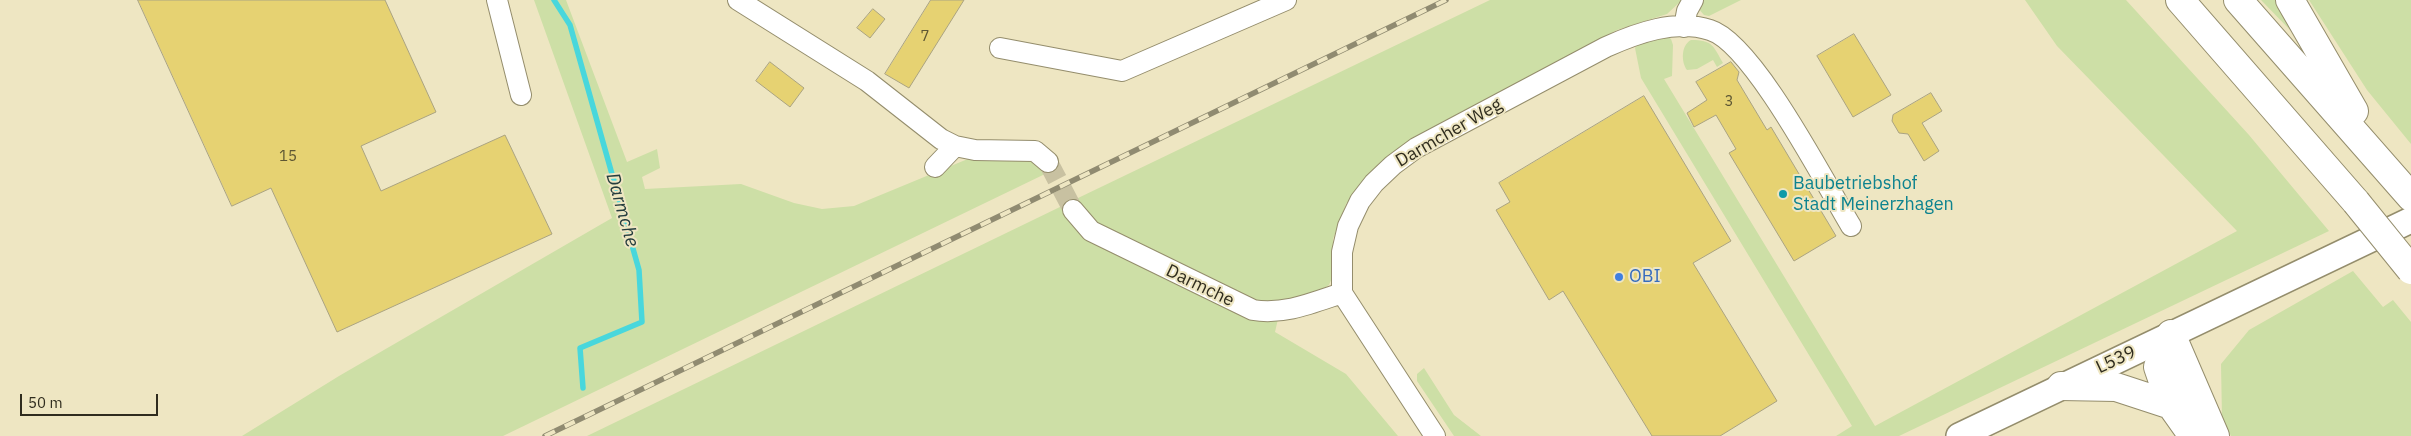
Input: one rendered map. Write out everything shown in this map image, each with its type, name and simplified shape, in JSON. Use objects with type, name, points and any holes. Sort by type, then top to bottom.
[{"type":"highway","points":[[2180,0],[2356,202],[2411,270]]},
{"type":"highway","points":[[2238,0],[2411,197]]},
{"type":"highway","points":[[2290,0],[2320,56],[2391,172]]},
{"type":"highway","points":[[2171,334],[2158,367],[2171,404],[2193,436]]},
{"type":"highway","points":[[2171,334],[2215,436]]},
{"type":"highway","points":[[2061,386],[2116,387],[2171,404]]},
{"type":"main road","name":"L539","points":[[1959,436],[2406,222]]},
{"type":"street","points":[[497,0],[521,95]]},
{"type":"street","points":[[738,0],[867,82],[941,138],[955,146],[975,150],[1036,151],[1048,162]]},
{"type":"street","points":[[1000,48],[1122,71],[1286,0]]},
{"type":"street","points":[[1684,27],[1687,11],[1694,0]]},
{"type":"street","name":"Darmcher Weg","points":[[1342,293],[1342,252],[1348,226],[1360,201],[1374,183],[1393,165],[1440,135],[1606,47],[1634,35],[1655,29],[1684,27],[1712,30],[1744,55],[1762,78],[1851,226]]},
{"type":"street","points":[[936,167],[955,146]]},
{"type":"street","name":"Darmche","points":[[1073,210],[1091,231],[1253,310],[1271,313],[1295,309],[1342,293]]},
{"type":"street","points":[[1342,293],[1435,436]]},
{"type":"green space","points":[[534,0],[566,0],[627,162],[657,149],[660,168],[642,177],[645,189],[741,184],[794,203],[822,209],[854,206],[975,156],[1019,155],[1038,163],[1045,174],[503,436],[242,436],[339,376],[612,218]]},
{"type":"green space","points":[[1490,0],[1682,0],[1667,14],[1617,30],[1427,131],[1366,178],[1346,204],[1333,239],[1332,278],[1329,285],[1291,303],[1252,303],[1096,227],[1076,199]]},
{"type":"green space","points":[[1700,0],[1741,0],[1709,16],[1704,15],[1697,7]]},
{"type":"green space","points":[[2025,0],[2126,0],[2249,135],[2329,231],[1899,436],[1836,436],[1852,426],[1641,78],[1635,48],[1638,44],[1667,36],[1671,39],[1673,45],[1672,76],[1664,79],[1875,426],[2237,231],[2057,46]]},
{"type":"green space","points":[[2261,0],[2275,0],[2290,30]]},
{"type":"green space","points":[[2309,0],[2411,0],[2411,144],[2367,90]]},
{"type":"green space","points":[[1691,40],[1704,41],[1712,45],[1723,63],[1717,67],[1713,60],[1697,69],[1687,70],[1683,54],[1685,46]]},
{"type":"green space","points":[[1062,206],[1076,229],[1092,241],[1278,319],[1275,332],[1346,374],[1398,436],[587,436]]},
{"type":"green space","points":[[2353,271],[2383,307],[2393,300],[2411,322],[2411,436],[2231,436],[2222,418],[2221,364],[2249,330]]},
{"type":"green space","points":[[1424,368],[1454,415],[1481,436],[1454,436],[1417,381],[1417,374]]},
{"type":"building","points":[[138,0],[385,0],[436,112],[361,146],[381,191],[505,135],[552,234],[337,332],[271,188],[232,206]]},
{"type":"building","points":[[931,0],[964,0],[909,88],[885,74]]},
{"type":"building","points":[[873,9],[885,19],[870,38],[857,28]]},
{"type":"building","points":[[1854,34],[1891,95],[1853,117],[1817,56]]},
{"type":"building","points":[[770,62],[804,88],[790,107],[756,81]]},
{"type":"building","name":"Baubetriebshof Stadt Meinerzhagen","points":[[1731,62],[1739,72],[1737,80],[1767,130],[1771,127],[1836,236],[1794,261],[1729,153],[1736,149],[1716,115],[1694,127],[1687,113],[1707,100],[1696,82]]},
{"type":"building","points":[[1931,93],[1942,111],[1922,123],[1939,151],[1924,161],[1908,134],[1899,133],[1892,121],[1893,115]]},
{"type":"building","name":"OBI","points":[[1644,96],[1731,241],[1693,263],[1777,401],[1720,436],[1652,436],[1563,291],[1549,300],[1496,210],[1510,202],[1499,183]]},
{"type":"waterway","name":"Darmche","points":[[554,0],[570,25],[639,270],[642,322],[580,348],[583,388]]},
{"type":"tunnel","points":[[1048,162],[1073,210]]},
{"type":"railway","points":[[545,436],[1446,0]]},
{"type":"place","name":"Baubetriebshof Stadt Meinerzhagen","points":[[1783,194]]},
{"type":"place","name":"OBI","points":[[1619,277]]}]
